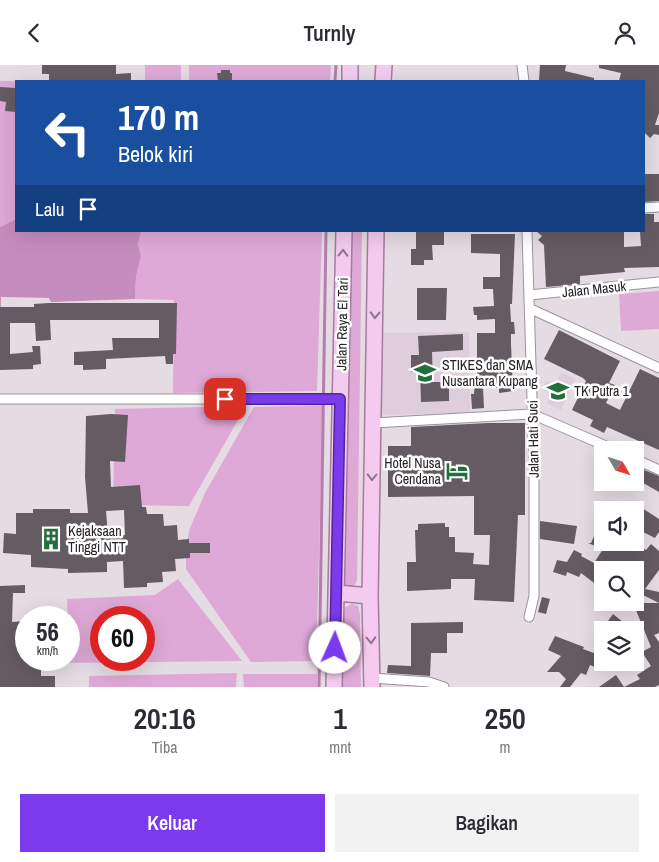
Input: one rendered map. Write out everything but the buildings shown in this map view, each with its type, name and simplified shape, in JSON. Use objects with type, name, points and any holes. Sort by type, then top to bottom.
[{"type":"main road","points":[[350,65],[350,80]]},
{"type":"main road","points":[[383,80],[384,65]]},
{"type":"main road","name":"Jalan Raya El Tari","points":[[334,687],[337,593],[336,399],[344,232]]},
{"type":"main road","points":[[372,683],[370,596],[376,232]]},
{"type":"main road","points":[[337,593],[370,596]]},
{"type":"street","points":[[522,65],[524,80]]},
{"type":"street","points":[[645,208],[659,207]]},
{"type":"street","name":"Jalan Hati Suci","points":[[527,232],[534,596],[529,617]]},
{"type":"street","name":"Jalan Masuk","points":[[529,295],[659,282]]},
{"type":"street","points":[[530,309],[659,368]]},
{"type":"street","points":[[0,399],[336,399]]},
{"type":"street","points":[[373,423],[532,414],[594,441]]},
{"type":"street","points":[[644,463],[659,470]]},
{"type":"street","points":[[372,683],[429,682],[444,687]]},
{"type":"shaded area","points":[[145,65],[181,65],[181,80],[145,80]]},
{"type":"shaded area","points":[[189,65],[331,65],[330,80],[189,80]]},
{"type":"shaded area","points":[[0,81],[15,81],[15,220],[0,227]]},
{"type":"shaded area","points":[[15,220],[15,232],[141,232],[138,245],[141,256],[136,277],[135,299],[51,302],[49,298],[1,297],[0,342],[0,227]]},
{"type":"shaded area","points":[[141,232],[322,232],[317,391],[173,393],[174,300],[135,299],[136,277],[141,256],[138,245]]},
{"type":"shaded area","points":[[348,232],[362,232],[357,581],[352,589],[344,589]]},
{"type":"shaded area","points":[[659,291],[659,329],[621,331],[619,294]]},
{"type":"shaded area","name":"STIKES dan SMA Nusantara Kupang","points":[[469,332],[470,413],[382,415],[381,333]]},
{"type":"shaded area","name":"TK Putra 1","points":[[561,372],[575,379],[561,410],[547,403],[551,393],[542,389],[546,381],[555,385]]},
{"type":"shaded area","points":[[323,405],[316,661],[251,662],[186,569],[186,547],[190,528],[205,493],[254,407]]},
{"type":"shaded area","points":[[246,406],[189,506],[113,505],[115,409]]},
{"type":"shaded area","points":[[178,579],[242,661],[155,662],[155,606],[90,606],[90,663],[80,663],[80,606],[67,606],[67,599],[155,595]]},
{"type":"shaded area","points":[[352,604],[358,606],[360,614],[361,687],[337,687],[341,609]]},
{"type":"shaded area","points":[[237,673],[236,687],[89,687],[89,676]]},
{"type":"shaded area","points":[[243,674],[317,674],[317,687],[244,687]]},
{"type":"waterway","points":[[335,80],[336,65]]},
{"type":"waterway","points":[[319,687],[326,232]]},
{"type":"place","name":"STIKES dan SMA Nusantara Kupang","points":[[425,373]]},
{"type":"place","name":"TK Putra 1","points":[[558,391]]},
{"type":"place","name":"Hotel Nusa Cendana","points":[[457,471]]},
{"type":"place","name":"Kejaksaan Tinggi NTT","points":[[51,539]]},
{"type":"route","points":[[225,399],[340,399],[335,648]]}]
